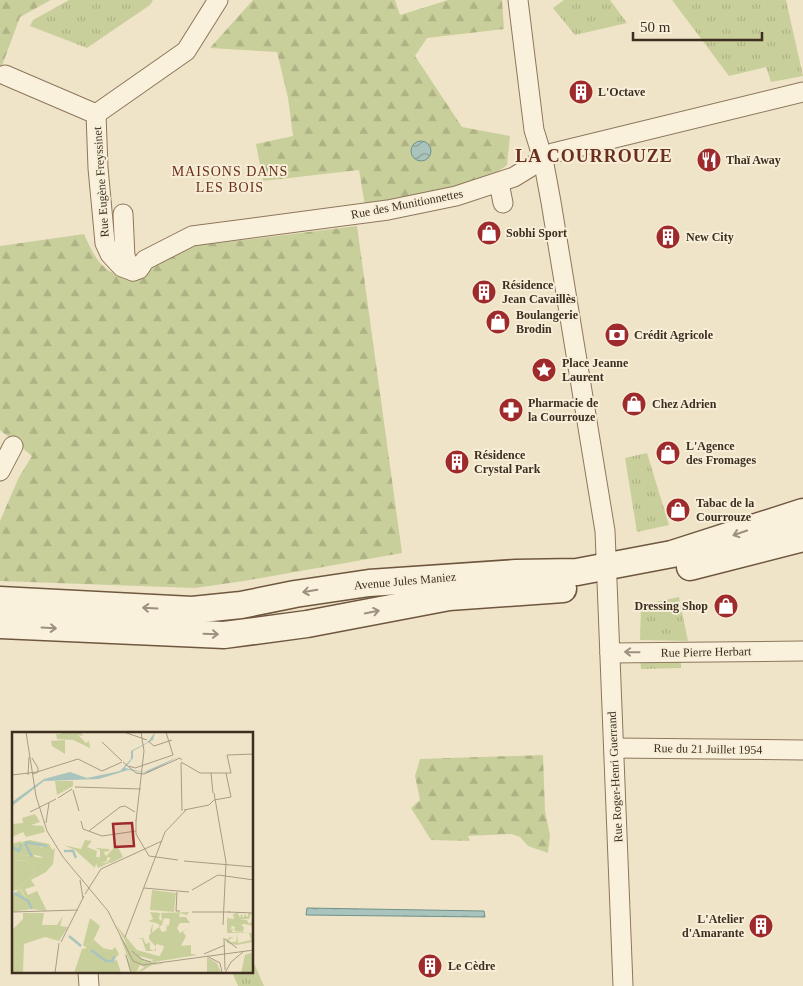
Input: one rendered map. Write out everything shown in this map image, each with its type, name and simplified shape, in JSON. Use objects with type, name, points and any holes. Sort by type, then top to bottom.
[{"type":"main road","name":"Avenue Jules Maniez","points":[[0,600],[192,610],[241,605],[295,594],[369,583],[516,573],[577,572],[607,577],[803,512]]},
{"type":"main road","name":"Avenue Jules Maniez","points":[[0,625],[224,635],[298,626],[458,596],[607,577],[652,576],[803,538]]},
{"type":"street","name":"Rue Eugène Freyssinet","points":[[96,114],[186,51],[218,0]]},
{"type":"street","points":[[518,0],[534,130],[544,159],[605,531],[607,577]]},
{"type":"street","name":"Rue Eugène Freyssinet","points":[[5,75],[96,114]]},
{"type":"street","name":"Rue des Munitionnettes","points":[[130,271],[152,255],[192,236],[388,210],[456,196],[499,183],[526,171],[544,159],[564,150],[803,92]]},
{"type":"street","name":"Rue Eugène Freyssinet","points":[[96,114],[98,168],[105,242],[110,254],[130,271]]},
{"type":"street","points":[[499,183],[503,203]]},
{"type":"street","points":[[123,214],[125,257],[130,271]]},
{"type":"street","points":[[0,471],[13,446]]},
{"type":"street","name":"Rue Roger-Henri Guerrand","points":[[607,577],[623,986]]},
{"type":"street","name":"Rue Pierre Herbart","points":[[610,653],[803,651]]},
{"type":"street","name":"Rue du 21 Juillet 1954","points":[[614,748],[803,750]]},
{"type":"green space","points":[[0,0],[51,0],[20,17],[0,71]]},
{"type":"green space","points":[[69,0],[153,0],[150,5],[87,48],[30,26],[33,20]]},
{"type":"green space","points":[[253,0],[395,0],[400,15],[448,0],[502,0],[504,29],[427,38],[415,56],[462,127],[510,136],[507,165],[476,182],[458,188],[420,197],[365,206],[359,170],[263,181],[256,144],[293,136],[288,98],[277,52],[210,48]]},
{"type":"green space","points":[[564,0],[610,0],[627,23],[575,35],[553,8]]},
{"type":"green space","points":[[672,0],[786,0],[803,76],[771,82],[766,67],[729,76]]},
{"type":"green space","points":[[357,226],[402,553],[195,588],[0,581],[0,521],[19,477],[32,456],[0,430],[0,246],[84,234],[94,255],[103,266],[122,277],[148,261],[194,246]]},
{"type":"green space","points":[[647,453],[669,525],[637,532],[625,458]]},
{"type":"green space","points":[[679,597],[688,641],[640,640],[641,605]]},
{"type":"green space","points":[[681,658],[681,668],[641,669],[640,659]]},
{"type":"green space","points":[[543,755],[545,811],[550,835],[548,853],[528,846],[520,837],[511,834],[468,836],[470,841],[431,840],[411,808],[420,800],[415,776],[420,759]]},
{"type":"green space","points":[[254,963],[264,986],[238,986],[233,974],[254,974]]},
{"type":"water","points":[[417,141],[425,141],[431,147],[431,155],[425,161],[417,161],[411,155],[411,147]]},
{"type":"water","points":[[307,908],[484,911],[485,917],[306,915]]},
{"type":"place","name":"L'Octave","points":[[581,92]]},
{"type":"place","name":"Thaï Away","points":[[709,160]]},
{"type":"place","name":"Sobhi Sport","points":[[489,233]]},
{"type":"place","name":"New City","points":[[668,237]]},
{"type":"place","name":"Résidence Jean Cavaillès","points":[[484,292]]},
{"type":"place","name":"Boulangerie Brodin","points":[[498,322]]},
{"type":"place","name":"Crédit Agricole","points":[[617,335]]},
{"type":"place","name":"Place Jeanne Laurent","points":[[544,370]]},
{"type":"place","name":"Chez Adrien","points":[[634,404]]},
{"type":"place","name":"Pharmacie de la Courrouze","points":[[511,410]]},
{"type":"place","name":"L'Agence des Fromages","points":[[668,453]]},
{"type":"place","name":"Résidence Crystal Park","points":[[457,462]]},
{"type":"place","name":"Tabac de la Courrouze","points":[[678,510]]},
{"type":"place","name":"Dressing Shop","points":[[726,606]]},
{"type":"place","name":"L'Atelier d'Amarante","points":[[761,926]]},
{"type":"place","name":"Le Cèdre","points":[[430,966]]},
{"type":"district","name":"LA COURROUZE","points":[[594,156]]},
{"type":"district","name":"MAISONS DANS LES BOIS","points":[[230,180]]}]
